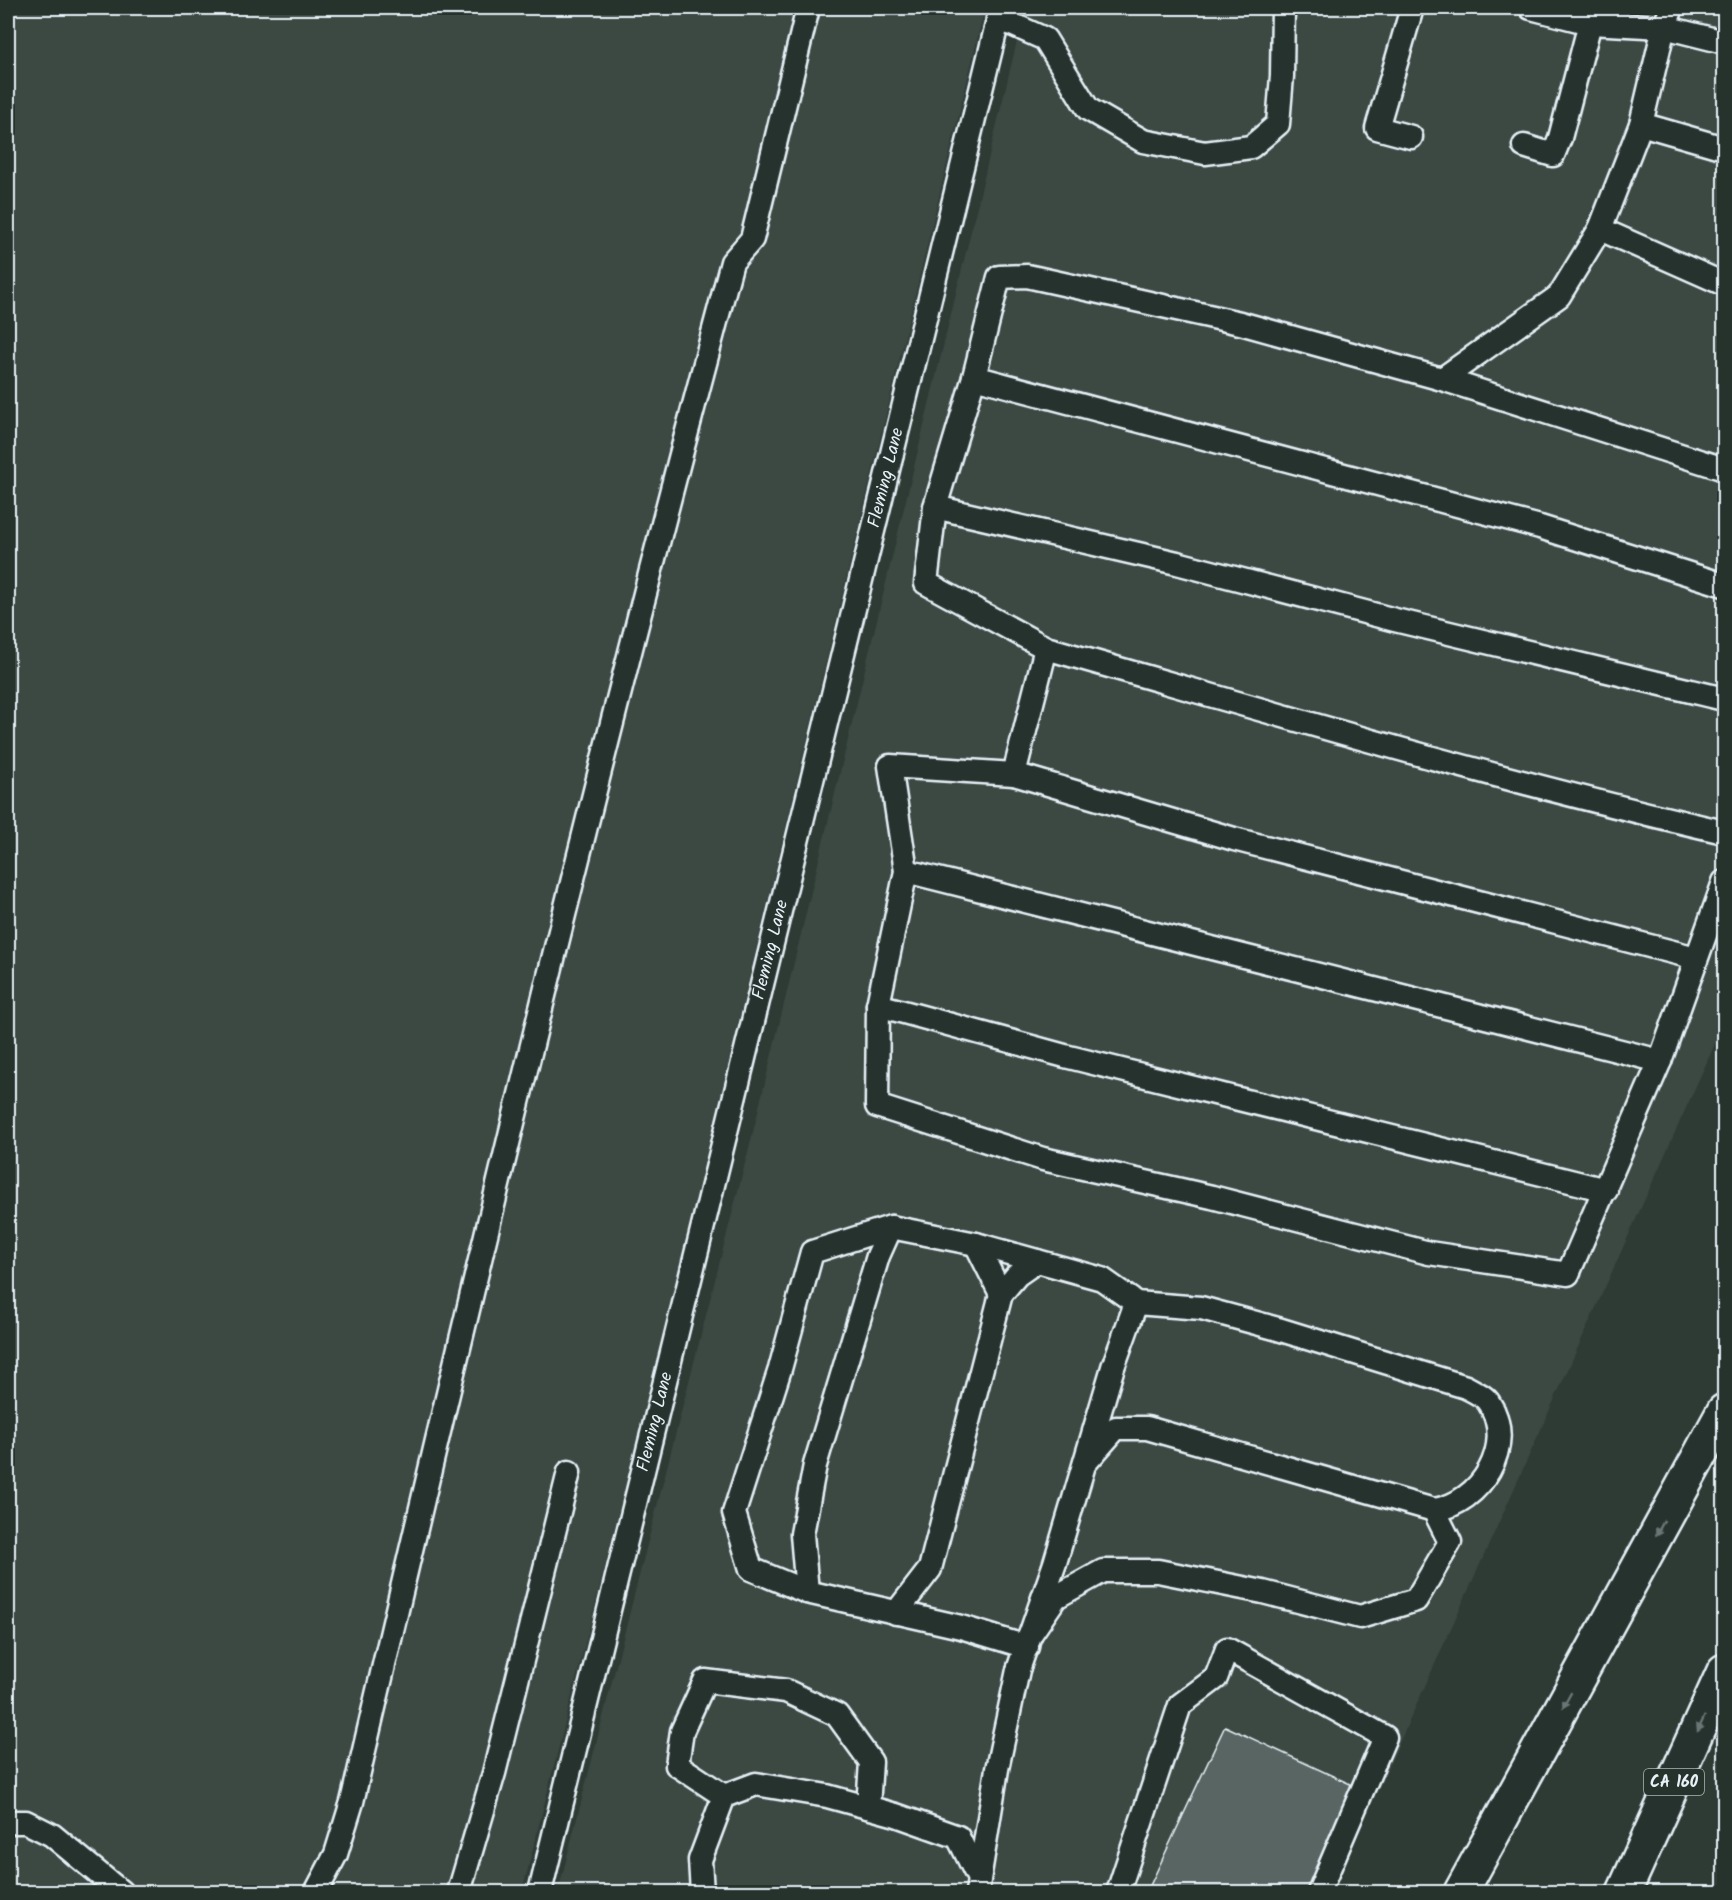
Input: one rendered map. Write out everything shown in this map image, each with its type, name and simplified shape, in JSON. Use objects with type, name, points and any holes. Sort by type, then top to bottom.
[{"type":"highway","points":[[1461,1893],[1725,1411]]},
{"type":"highway","name":"CA 160","points":[[1624,1893],[1725,1671]]},
{"type":"lane","points":[[316,1893],[336,1854],[352,1802],[461,1333],[652,560],[732,262],[752,239],[808,8]]},
{"type":"lane","points":[[1000,13],[1045,39],[1088,109],[1143,141],[1205,153],[1251,147],[1278,124],[1282,76],[1283,8]]},
{"type":"lane","points":[[1411,137],[1377,128],[1412,8]]},
{"type":"lane","points":[[1531,8],[1590,23],[1668,17],[1725,42]]},
{"type":"lane","name":"Fleming Lane","points":[[540,1893],[1000,13]]},
{"type":"lane","points":[[1442,379],[1558,296],[1600,229],[1641,124],[1668,17]]},
{"type":"lane","points":[[1524,146],[1553,155],[1560,138],[1590,23]]},
{"type":"lane","points":[[1641,124],[1725,148]]},
{"type":"lane","points":[[1600,229],[1725,284]]},
{"type":"lane","points":[[1725,469],[1442,379],[1240,323],[1027,276],[999,277],[974,377],[935,507],[927,583],[1046,648],[1611,804],[1725,832]]},
{"type":"lane","points":[[974,377],[1540,527],[1725,585]]},
{"type":"lane","points":[[935,507],[1177,563],[1395,620],[1725,699]]},
{"type":"lane","points":[[1014,774],[1046,648]]},
{"type":"lane","points":[[1696,958],[1234,838],[1014,774],[890,766],[906,872],[878,1005],[877,1106],[1043,1159],[1212,1197],[1430,1253],[1568,1274],[1660,1061],[1725,882]]},
{"type":"lane","points":[[906,872],[1660,1061]]},
{"type":"lane","points":[[878,1005],[1065,1056],[1606,1190]]},
{"type":"lane","points":[[807,1592],[802,1534],[816,1465],[871,1278],[891,1227]]},
{"type":"lane","points":[[1029,1641],[807,1592],[751,1569],[734,1513],[780,1369],[812,1252],[891,1227],[976,1244],[1102,1279],[1136,1303],[1201,1308],[1278,1329],[1466,1387],[1489,1402],[1499,1432],[1494,1464],[1479,1486],[1450,1508],[1434,1510],[1147,1428],[1116,1428],[1087,1461]]},
{"type":"lane","points":[[976,1244],[1000,1294]]},
{"type":"lane","points":[[896,1613],[930,1569],[1000,1294],[1017,1275],[1037,1261]]},
{"type":"lane","points":[[978,1886],[997,1769],[1018,1670],[1087,1461],[1113,1367],[1136,1303]]},
{"type":"lane","points":[[459,1893],[494,1773],[569,1472]]},
{"type":"lane","points":[[1029,1641],[1056,1597],[1103,1570],[1158,1571],[1263,1592],[1360,1617],[1416,1600],[1450,1542],[1434,1510]]},
{"type":"lane","points":[[1118,1893],[1180,1705],[1216,1678],[1227,1649],[1385,1737],[1319,1893]]},
{"type":"lane","points":[[724,1796],[677,1765],[682,1731],[705,1681],[786,1691],[837,1715],[871,1762],[868,1807]]},
{"type":"lane","points":[[702,1893],[700,1860],[724,1796],[756,1784],[827,1796],[958,1837],[978,1886]]},
{"type":"lane","points":[[8,1822],[26,1822],[52,1835],[121,1893]]},
{"type":"shaded area","points":[[8,8],[985,8],[629,1472],[522,1892],[8,1892]]},
{"type":"shaded area","points":[[1025,8],[1724,8],[1724,1024],[1332,1892],[558,1892],[753,1132]]},
{"type":"building","points":[[1225,1726],[1361,1789],[1312,1892],[1147,1892]]}]
